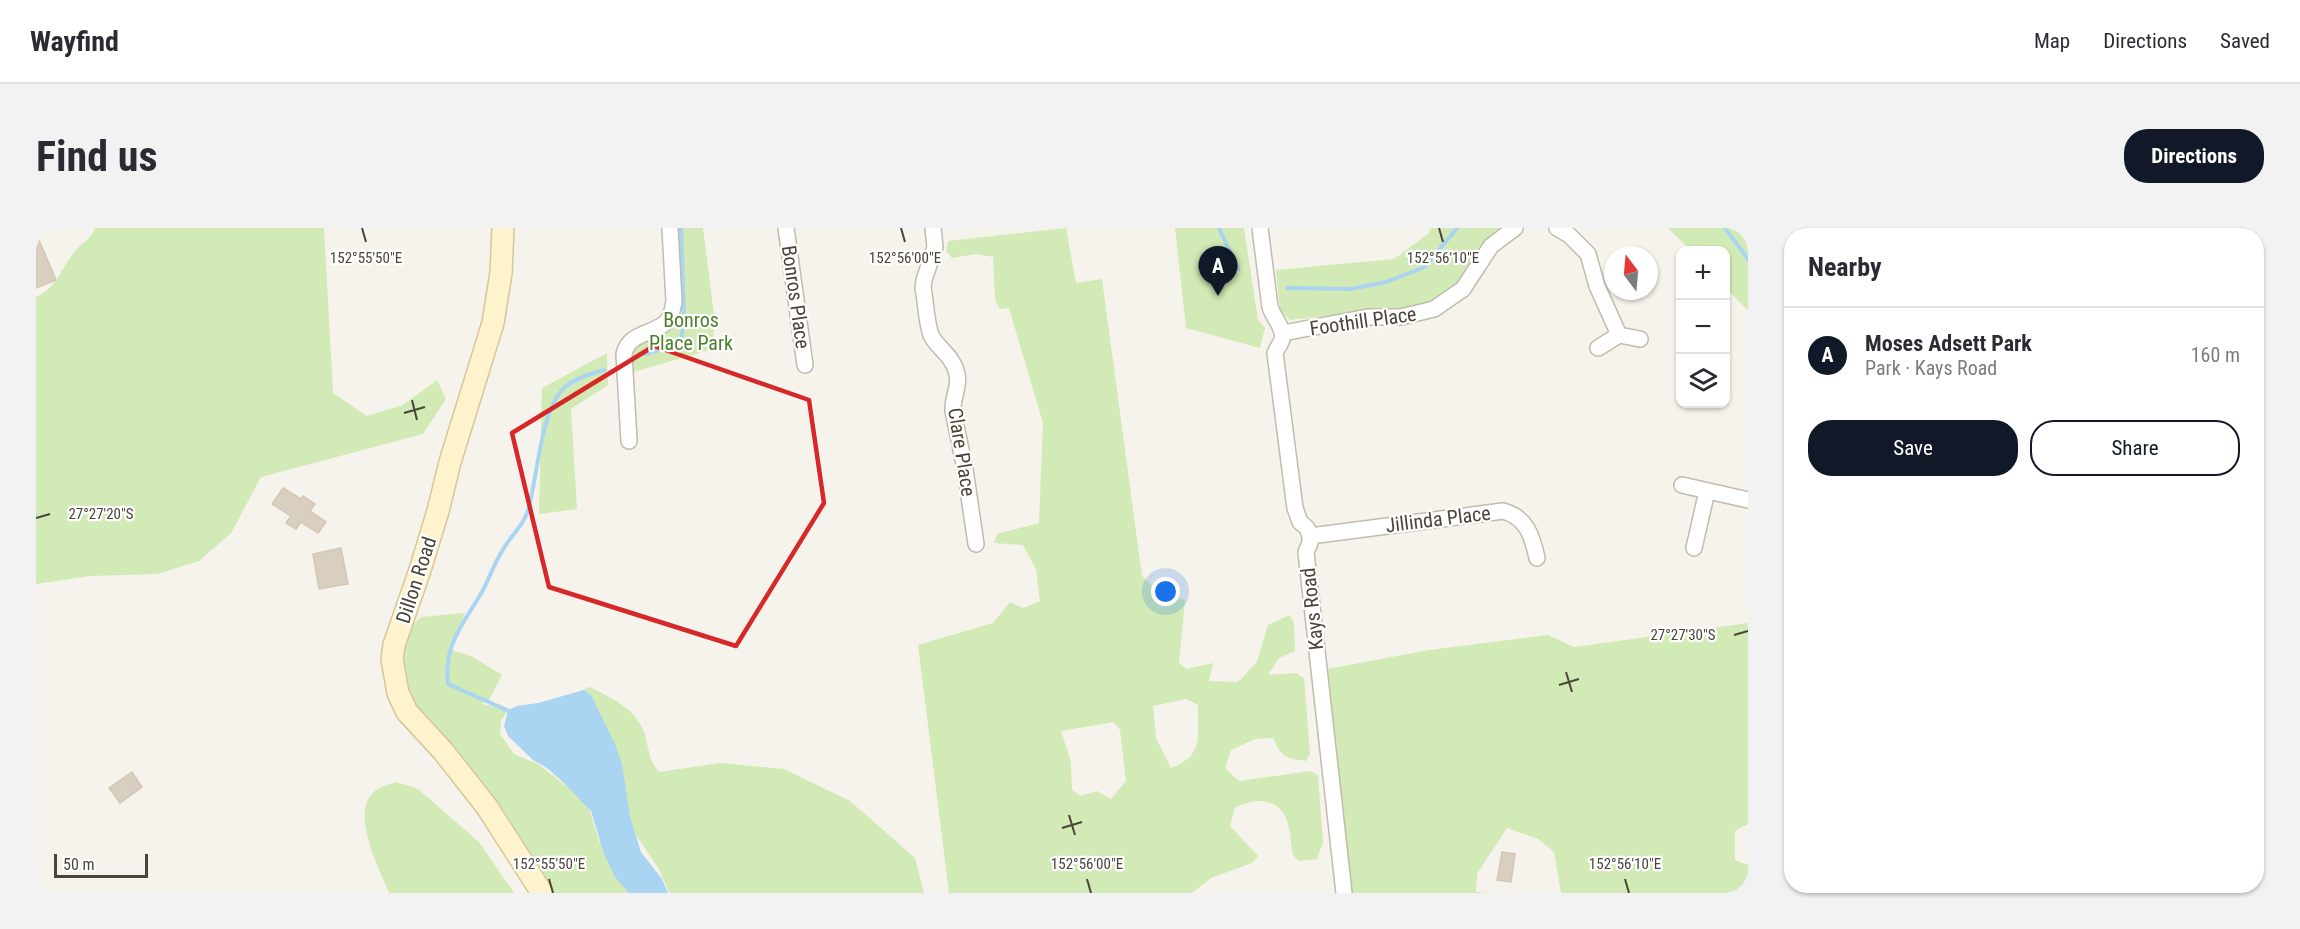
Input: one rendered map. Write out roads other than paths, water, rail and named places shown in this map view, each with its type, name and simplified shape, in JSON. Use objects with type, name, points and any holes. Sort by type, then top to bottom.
[{"type":"main road","name":"Dillon Road","points":[[503,228],[501,273],[493,323],[450,462],[420,570],[394,645],[392,659],[398,693],[407,712],[487,807],[542,893]]},
{"type":"street","points":[[629,441],[625,348],[634,338],[662,325],[669,319],[672,312],[675,301],[670,228]]},
{"type":"street","name":"Bonros Place","points":[[786,228],[805,365]]},
{"type":"street","name":"Clare Place","points":[[933,228],[935,247],[923,288],[932,337],[954,363],[957,372],[958,381],[953,411],[965,469],[976,544]]},
{"type":"street","points":[[1260,228],[1270,307],[1273,318],[1281,326],[1283,333],[1275,353],[1295,508],[1300,522],[1307,528],[1310,536]]},
{"type":"street","name":"Foothill Place","points":[[1283,333],[1368,317],[1401,317],[1434,309],[1463,290],[1491,246],[1515,228]]},
{"type":"street","points":[[1557,228],[1569,235],[1588,254],[1597,286],[1618,335]]},
{"type":"street","points":[[1599,348],[1618,335],[1640,339]]},
{"type":"street","points":[[1682,485],[1748,500]]},
{"type":"street","points":[[1694,548],[1707,491]]},
{"type":"street","name":"Jillinda Place","points":[[1310,536],[1503,510],[1516,514],[1528,530],[1537,558]]},
{"type":"street","name":"Kays Road","points":[[1310,536],[1306,552],[1344,893]]},
{"type":"water","points":[[584,690],[591,695],[615,744],[622,764],[630,817],[641,852],[662,879],[668,893],[629,893],[615,877],[604,854],[591,811],[564,783],[547,768],[533,760],[508,736],[504,726],[508,710]]},
{"type":"waterway","points":[[645,354],[681,344],[684,313],[681,228]]},
{"type":"waterway","points":[[1219,228],[1238,269]]},
{"type":"waterway","points":[[1287,288],[1351,289],[1386,282],[1425,267],[1457,228]]},
{"type":"waterway","points":[[1725,228],[1748,259]]},
{"type":"waterway","points":[[511,712],[448,684],[447,670],[452,646],[499,556],[525,518],[544,432],[554,401],[571,383],[604,370]]},
{"type":"place","name":"Moses Adsett Park","points":[[1218,296]]},
{"type":"park label","name":"Bonros Place Park","points":[[691,332]]}]
